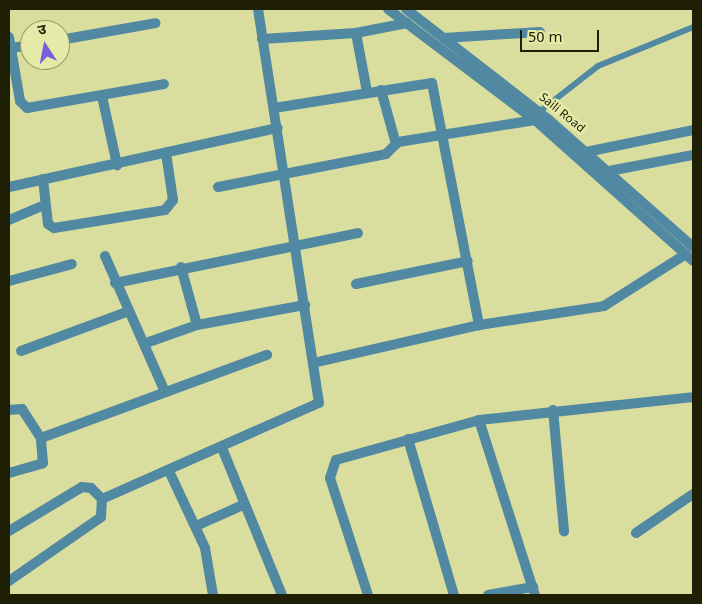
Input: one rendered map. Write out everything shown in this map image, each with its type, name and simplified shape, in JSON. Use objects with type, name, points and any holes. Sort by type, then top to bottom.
[{"type":"street","points":[[102,499],[316,406],[321,394],[313,363],[258,9]]},
{"type":"street","points":[[313,363],[479,326],[604,306],[691,254],[537,116],[388,9]]},
{"type":"street","name":"Saili Road","points":[[406,9],[444,38],[537,116],[586,152],[609,172],[691,254]]},
{"type":"street","points":[[70,38],[156,23]]},
{"type":"street","points":[[262,39],[356,33],[407,23]]},
{"type":"street","points":[[444,38],[540,32]]},
{"type":"street","points":[[356,33],[367,92]]},
{"type":"street","points":[[9,37],[24,107],[102,96],[164,84]]},
{"type":"street","points":[[12,48],[20,47]]},
{"type":"street","points":[[274,108],[430,82],[444,134],[479,326]]},
{"type":"street","points":[[381,90],[396,144]]},
{"type":"street","points":[[102,96],[117,165]]},
{"type":"street","points":[[218,187],[284,172],[386,154],[396,144],[537,116]]},
{"type":"street","points":[[9,187],[117,165],[278,128]]},
{"type":"street","points":[[586,152],[693,130]]},
{"type":"street","points":[[43,179],[45,205],[54,228],[165,210],[173,200],[166,153]]},
{"type":"street","points":[[609,172],[693,155]]},
{"type":"street","points":[[9,220],[45,205]]},
{"type":"street","points":[[115,284],[181,267],[358,233]]},
{"type":"street","points":[[105,256],[115,284],[146,343],[164,390]]},
{"type":"street","points":[[356,284],[468,261]]},
{"type":"street","points":[[9,280],[72,264]]},
{"type":"street","points":[[181,267],[197,325]]},
{"type":"street","points":[[146,343],[197,325],[304,305]]},
{"type":"street","points":[[21,351],[129,311]]},
{"type":"street","points":[[41,438],[164,390],[212,377],[267,355]]},
{"type":"street","points":[[368,595],[330,470],[336,460],[479,420],[553,410],[693,397]]},
{"type":"street","points":[[9,410],[22,409],[41,438],[43,463],[9,473]]},
{"type":"street","points":[[553,410],[564,532]]},
{"type":"street","points":[[479,420],[534,591],[488,595]]},
{"type":"street","points":[[408,439],[454,595]]},
{"type":"street","points":[[222,448],[243,505],[282,595]]},
{"type":"street","points":[[169,471],[205,548],[213,595]]},
{"type":"street","points":[[9,531],[82,487],[91,488],[102,499],[101,517],[9,581]]},
{"type":"street","points":[[636,534],[693,494]]},
{"type":"street","points":[[196,526],[243,505]]},
{"type":"lane","points":[[537,116],[598,66],[693,27]]}]
